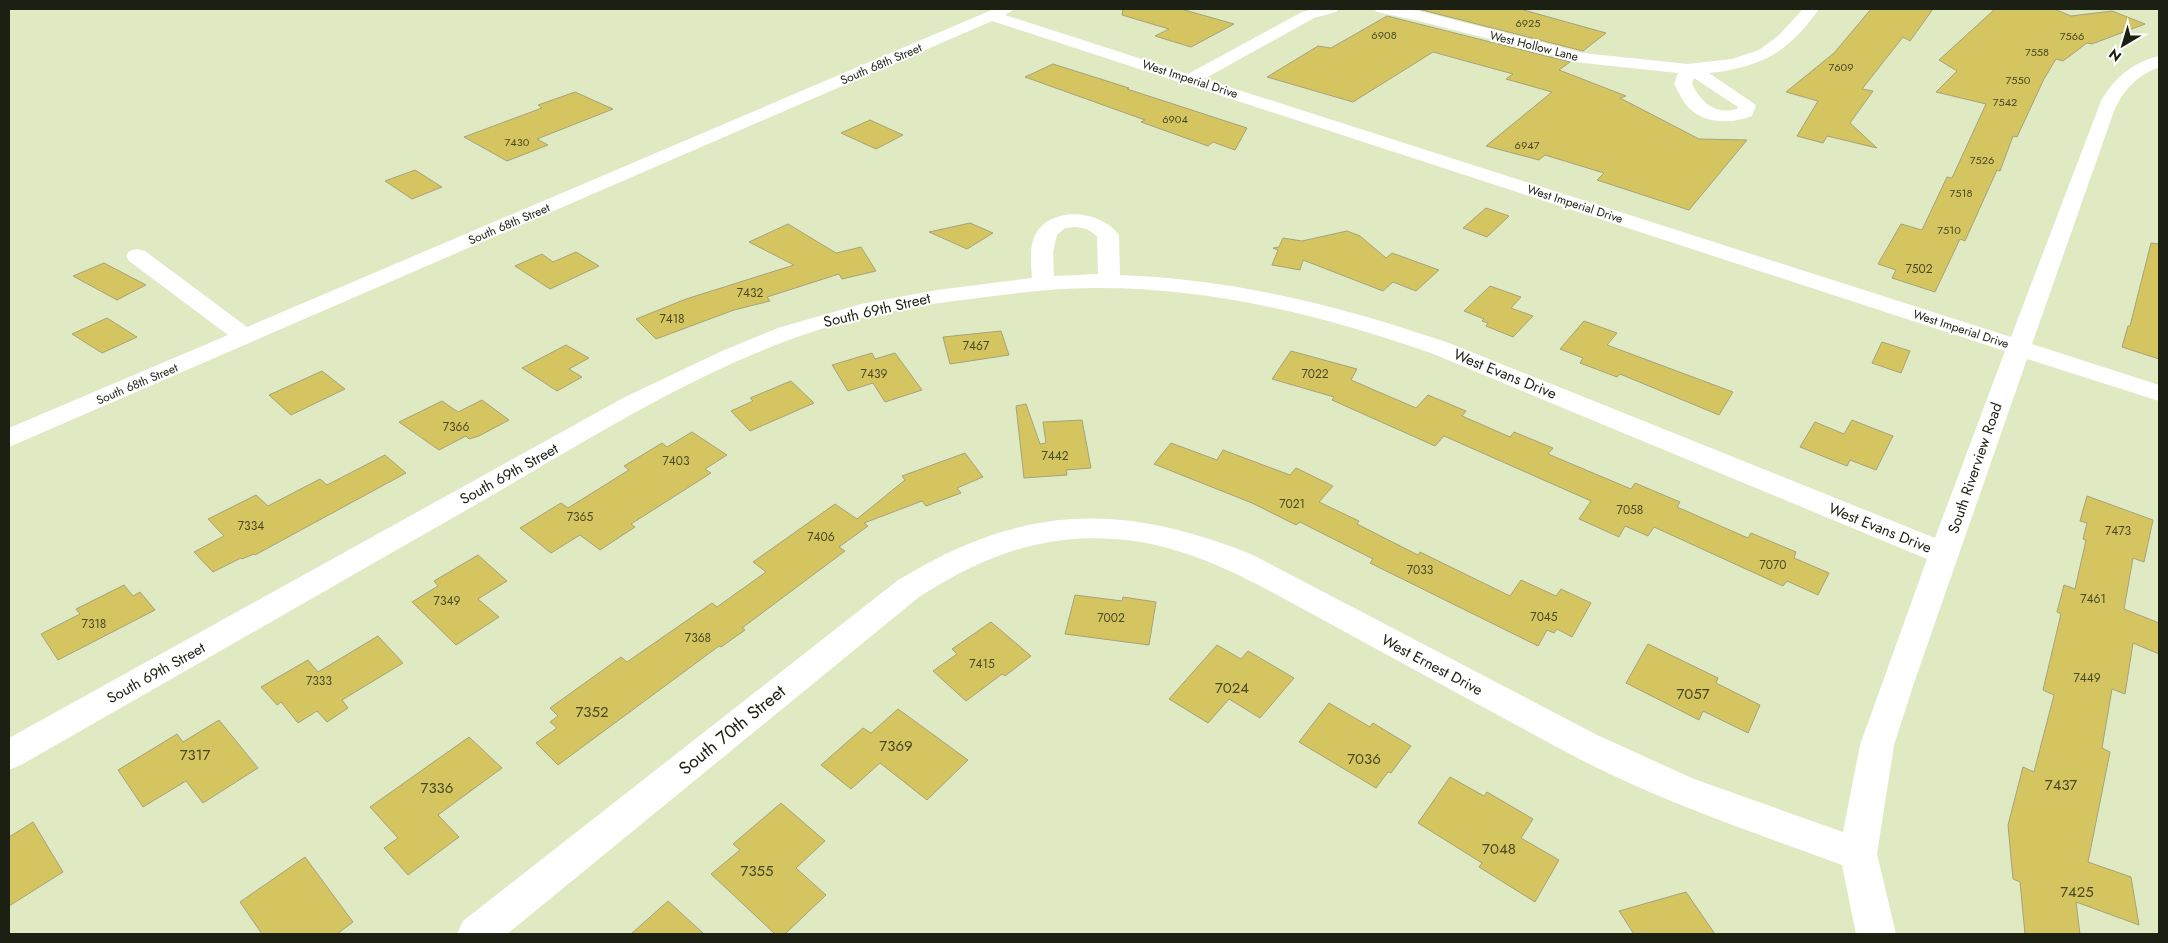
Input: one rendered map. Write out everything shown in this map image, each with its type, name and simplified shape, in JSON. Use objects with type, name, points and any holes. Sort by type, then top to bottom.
[{"type":"street","points":[[1192,79],[1308,15],[1331,9]]},
{"type":"street","name":"West Hollow Lane","points":[[1382,9],[1420,16],[1583,58],[1688,69],[1729,64],[1764,54],[1773,49],[1811,9]]},
{"type":"street","name":"West Imperial Drive","points":[[1000,12],[1192,79],[2159,393]]},
{"type":"street","name":"South 68th Street","points":[[9,438],[1000,12]]},
{"type":"street","name":"South Riverview Road","points":[[1876,934],[1858,854],[1877,745],[1897,683],[2018,347],[2111,97],[2128,76],[2159,61]]},
{"type":"street","points":[[1043,282],[1044,240],[1047,232],[1062,223],[1074,221],[1096,225],[1105,229],[1108,234],[1109,281]]},
{"type":"street","points":[[137,256],[246,337]]},
{"type":"street","name":"West Evans Drive","points":[[1043,282],[1109,281],[1192,288],[1295,305],[1393,331],[1440,348],[1945,554]]},
{"type":"street","name":"South 69th Street","points":[[9,755],[634,403],[689,375],[764,341],[840,317],[896,303],[1043,282]]},
{"type":"street","name":"West Ernest Drive","points":[[998,544],[1022,536],[1057,530],[1096,529],[1133,531],[1162,536],[1213,550],[1242,563],[1585,745],[1682,790],[1858,854]]},
{"type":"street","name":"South 70th Street","points":[[477,934],[908,589],[940,569],[998,544]]},
{"type":"building","points":[[1123,9],[1181,9],[1234,24],[1191,47],[1155,36],[1169,29],[1122,15]]},
{"type":"building","points":[[1418,9],[1520,9],[1606,33],[1583,51]]},
{"type":"building","points":[[1871,9],[1933,9],[1910,41],[1903,37],[1862,89],[1873,91],[1850,123],[1877,148],[1827,136],[1823,143],[1797,136],[1818,101],[1786,92],[1834,53]]},
{"type":"building","points":[[1995,9],[2054,9],[2071,16],[2112,11],[2145,24],[2092,44],[2087,43],[2063,61],[2056,59],[2044,79],[2017,137],[2013,136],[2000,171],[1997,170],[1965,241],[1960,239],[1935,292],[1892,278],[1896,270],[1878,264],[1901,224],[1922,230],[1947,177],[1952,178],[1986,104],[1936,92],[1957,71],[1939,60]]},
{"type":"building","points":[[1387,16],[1570,62],[1559,70],[1626,96],[1620,98],[1699,139],[1747,140],[1689,210],[1597,180],[1604,173],[1545,155],[1539,160],[1486,146],[1552,92],[1506,79],[1513,74],[1433,52],[1353,102],[1267,77],[1318,46],[1331,48]]},
{"type":"building","points":[[1053,64],[1247,128],[1235,150],[1213,142],[1208,146],[1141,122],[1145,120],[1025,77]]},
{"type":"building","points":[[575,92],[613,109],[537,139],[548,145],[507,161],[464,137],[542,108],[538,105]]},
{"type":"building","points":[[870,120],[903,135],[876,149],[841,133]]},
{"type":"building","points":[[415,170],[442,187],[412,199],[385,181]]},
{"type":"building","points":[[1486,208],[1509,216],[1487,237],[1463,228]]},
{"type":"building","points":[[970,223],[993,233],[967,249],[929,232]]},
{"type":"building","points":[[788,224],[836,253],[861,247],[876,271],[842,279],[839,274],[767,297],[770,301],[734,310],[656,339],[636,319],[686,299],[794,265],[749,242]]},
{"type":"building","points":[[1347,231],[1360,236],[1386,258],[1392,253],[1439,270],[1416,291],[1393,282],[1383,291],[1303,260],[1300,270],[1272,265],[1278,250],[1273,248],[1279,247],[1283,238],[1302,241]]},
{"type":"building","points":[[2151,243],[2159,244],[2159,359],[2122,347],[2128,326],[2130,326]]},
{"type":"building","points":[[576,252],[599,266],[550,289],[515,266],[542,254],[553,262]]},
{"type":"building","points":[[104,263],[146,285],[117,300],[73,276]]},
{"type":"building","points":[[1490,286],[1521,297],[1511,308],[1533,316],[1513,337],[1486,326],[1488,323],[1482,321],[1484,319],[1464,311]]},
{"type":"building","points":[[107,318],[137,337],[102,353],[72,334]]},
{"type":"building","points":[[1584,321],[1617,333],[1607,345],[1733,392],[1719,415],[1620,374],[1617,377],[1580,363],[1583,358],[1560,349]]},
{"type":"building","points":[[1001,331],[1009,355],[950,364],[943,337]]},
{"type":"building","points":[[1882,342],[1910,351],[1901,373],[1872,363]]},
{"type":"building","points":[[566,345],[589,358],[569,369],[582,377],[557,391],[522,368]]},
{"type":"building","points":[[1291,351],[1357,369],[1351,380],[1416,408],[1428,395],[1466,411],[1462,416],[1510,437],[1514,432],[1553,448],[1548,454],[1631,489],[1635,483],[1680,502],[1677,507],[1748,538],[1751,533],[1796,552],[1794,558],[1829,573],[1818,595],[1787,581],[1783,586],[1654,527],[1648,536],[1625,526],[1619,537],[1579,519],[1591,501],[1444,436],[1435,446],[1332,400],[1334,397],[1272,379]]},
{"type":"building","points":[[872,353],[875,359],[895,353],[922,390],[885,402],[873,383],[848,391],[832,365]]},
{"type":"building","points":[[322,371],[345,389],[291,415],[269,395]]},
{"type":"building","points":[[791,381],[814,403],[750,431],[731,411],[753,401],[750,398]]},
{"type":"building","points":[[482,400],[509,420],[479,436],[469,439],[466,436],[439,450],[399,422],[442,401],[458,412]]},
{"type":"building","points":[[1026,404],[1040,444],[1046,443],[1043,422],[1082,420],[1091,468],[1066,470],[1067,475],[1024,478],[1016,406]]},
{"type":"building","points":[[1852,420],[1893,436],[1876,470],[1850,460],[1847,466],[1800,447],[1815,422],[1844,434]]},
{"type":"building","points":[[692,432],[727,455],[705,469],[711,473],[631,524],[635,527],[600,550],[580,535],[551,553],[520,528],[561,503],[568,508],[629,470],[624,466],[662,443],[667,447]]},
{"type":"building","points":[[1171,443],[1217,460],[1223,450],[1290,475],[1296,468],[1333,486],[1319,502],[1359,521],[1357,524],[1418,555],[1420,552],[1510,596],[1521,580],[1556,596],[1561,589],[1591,603],[1572,637],[1557,629],[1554,633],[1547,630],[1538,646],[1370,563],[1373,559],[1300,522],[1296,525],[1252,503],[1154,464]]},
{"type":"building","points":[[965,453],[983,477],[957,488],[961,493],[926,506],[922,501],[864,523],[868,526],[839,547],[845,551],[742,628],[745,630],[721,647],[719,646],[558,765],[536,743],[557,728],[550,722],[558,716],[550,708],[621,657],[627,662],[712,603],[717,607],[766,572],[753,562],[835,504],[857,519],[905,480],[902,476]]},
{"type":"building","points":[[385,455],[406,473],[255,555],[241,558],[213,572],[194,552],[224,536],[208,519],[256,495],[268,506],[320,479],[327,485]]},
{"type":"building","points":[[2087,496],[2153,520],[2144,562],[2133,558],[2124,609],[2159,623],[2159,654],[2133,643],[2125,694],[2112,689],[2102,748],[2110,752],[2088,862],[2131,877],[2139,925],[2076,902],[2080,934],[2025,934],[2020,882],[2013,879],[2008,825],[2023,767],[2034,772],[2054,695],[2043,690],[2061,614],[2057,612],[2064,585],[2075,589],[2086,540],[2083,539],[2087,523],[2080,521]]},
{"type":"building","points":[[478,555],[507,581],[478,599],[499,617],[456,645],[412,602],[438,586],[434,581]]},
{"type":"building","points":[[124,585],[133,596],[140,592],[155,610],[58,660],[41,634],[80,614],[76,609]]},
{"type":"building","points":[[1075,595],[1122,601],[1123,597],[1156,602],[1149,645],[1065,634]]},
{"type":"building","points":[[991,622],[1031,656],[1005,676],[1002,674],[966,701],[933,671],[957,654],[952,649]]},
{"type":"building","points":[[378,636],[403,663],[342,700],[348,708],[327,722],[317,711],[298,723],[281,702],[277,705],[261,687],[308,660],[318,672]]},
{"type":"building","points":[[1648,644],[1718,678],[1716,683],[1760,705],[1748,733],[1703,711],[1699,720],[1626,683]]},
{"type":"building","points":[[1217,645],[1241,659],[1248,651],[1294,678],[1260,718],[1229,699],[1208,723],[1169,699]]},
{"type":"building","points":[[1329,703],[1370,727],[1373,723],[1411,746],[1391,773],[1388,772],[1376,788],[1299,742]]},
{"type":"building","points":[[898,709],[968,760],[927,800],[880,763],[851,789],[821,765],[863,728],[871,733]]},
{"type":"building","points":[[219,720],[258,768],[203,803],[186,781],[143,807],[118,770],[177,734],[183,742]]},
{"type":"building","points":[[469,737],[502,768],[438,815],[459,837],[408,875],[384,848],[398,838],[370,807]]},
{"type":"building","points":[[1450,777],[1484,796],[1487,792],[1533,819],[1521,838],[1559,860],[1535,902],[1479,867],[1482,863],[1418,823]]},
{"type":"building","points":[[781,803],[825,841],[796,868],[826,895],[785,934],[775,934],[711,874],[740,850],[733,844]]},
{"type":"building","points":[[33,822],[63,872],[9,906],[9,837]]},
{"type":"building","points":[[305,857],[353,922],[337,934],[262,934],[240,902]]},
{"type":"building","points":[[1686,892],[1715,934],[1634,934],[1619,911]]},
{"type":"building","points":[[668,901],[704,934],[631,934]]}]
